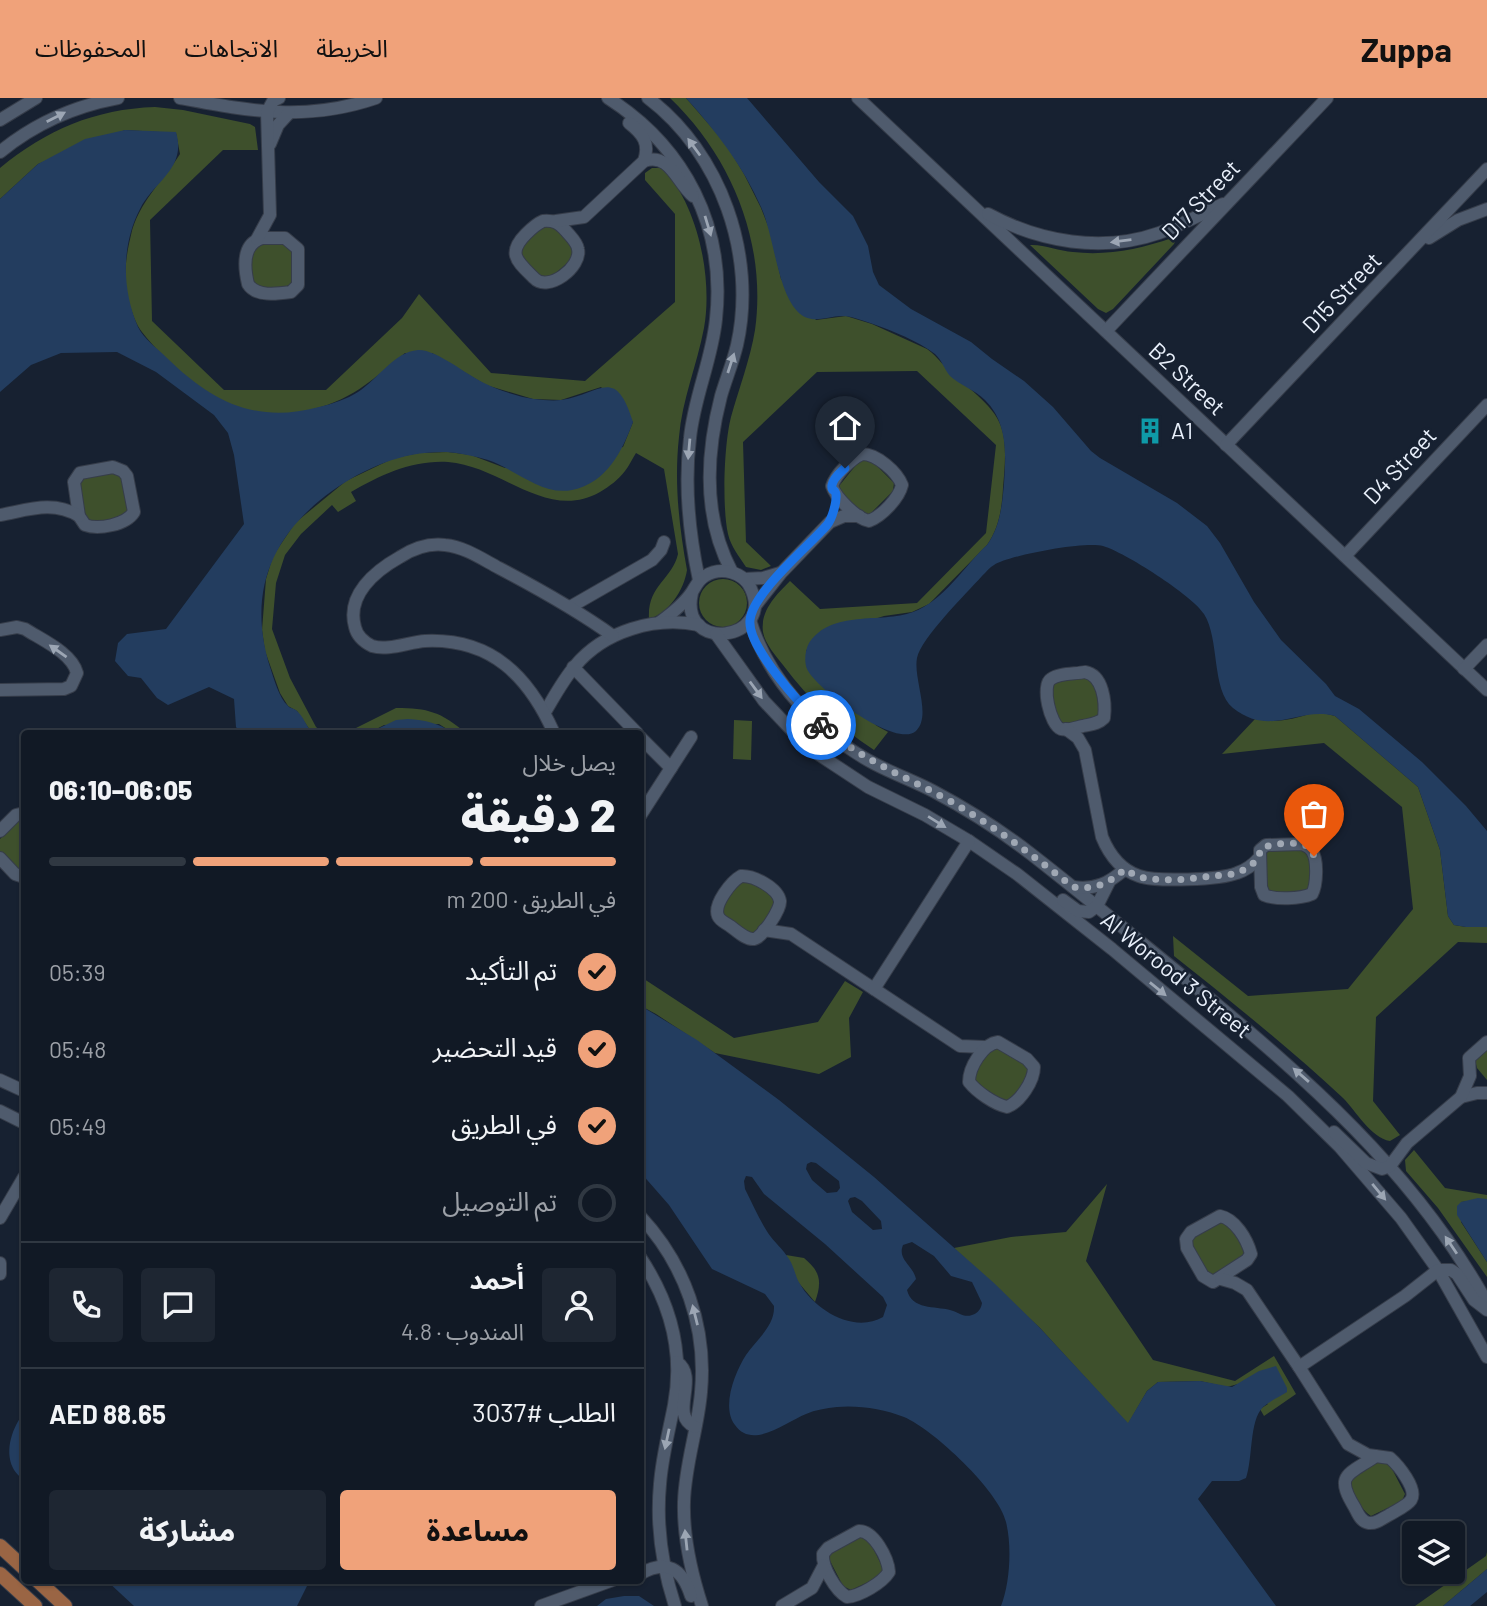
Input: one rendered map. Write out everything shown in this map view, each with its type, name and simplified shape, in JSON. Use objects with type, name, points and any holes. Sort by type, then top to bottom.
[{"type":"main road","points":[[0,1546],[21,1566]]},
{"type":"main road","points":[[0,1574],[34,1606]]},
{"type":"main road","points":[[41,1584],[65,1606]]},
{"type":"street","points":[[0,120],[36,98]]},
{"type":"street","points":[[0,152],[22,136],[66,112],[118,98]]},
{"type":"street","points":[[180,98],[238,110],[289,113],[338,108],[376,98]]},
{"type":"street","points":[[270,215],[285,238],[295,244],[299,255],[298,285],[291,292],[256,292],[248,284],[246,254],[270,215],[267,112],[273,101],[279,98]]},
{"type":"street","points":[[307,112],[324,103],[344,98]]},
{"type":"street","points":[[584,217],[537,223],[518,242],[515,251],[518,261],[537,281],[549,284],[578,260],[577,244],[584,217],[644,161],[647,148],[644,136],[614,109],[606,98]]},
{"type":"street","points":[[606,98],[650,129],[669,151],[686,175],[709,228],[717,289],[716,319],[711,349],[694,409],[687,465],[689,523],[699,580]]},
{"type":"street","points":[[648,98],[678,125],[712,174],[728,211],[740,259],[740,325],[737,346],[715,425],[710,483],[712,520],[732,572]]},
{"type":"street","name":"B2 Street","points":[[858,98],[1487,690]]},
{"type":"street","name":"D17 Street","points":[[1106,331],[1327,98]]},
{"type":"street","points":[[269,148],[274,132],[289,113]]},
{"type":"street","points":[[644,161],[657,159],[667,164],[685,190],[699,201]]},
{"type":"street","name":"D15 Street","points":[[1226,445],[1487,169]]},
{"type":"street","points":[[967,201],[999,220],[1030,233],[1060,240],[1094,243],[1157,234],[1230,201]]},
{"type":"street","points":[[1409,253],[1458,220],[1487,209]]},
{"type":"street","points":[[556,221],[577,244]]},
{"type":"street","points":[[257,239],[285,238]]},
{"type":"street","name":"D4 Street","points":[[1345,556],[1487,405]]},
{"type":"street","points":[[862,454],[875,457],[898,477],[902,489],[877,517],[869,521],[859,516],[832,486],[855,458],[862,454]]},
{"type":"street","points":[[113,467],[127,476],[135,507],[131,517],[95,527],[85,525],[79,516],[74,487],[76,477],[113,467]]},
{"type":"street","points":[[0,515],[46,506],[74,487]]},
{"type":"street","points":[[830,522],[836,493]]},
{"type":"street","points":[[46,506],[63,508],[79,516]]},
{"type":"street","points":[[545,712],[573,667],[613,636],[660,622],[699,625],[716,634],[735,632],[750,620],[755,606],[781,573],[830,522],[844,516],[859,516]]},
{"type":"street","points":[[570,607],[652,560],[664,542]]},
{"type":"street","points":[[553,730],[526,682],[498,660],[482,652],[449,642],[415,642],[386,647],[363,641],[356,632],[353,612],[360,591],[382,569],[414,549],[447,545],[463,549],[570,607],[613,636]]},
{"type":"street","points":[[660,622],[692,593],[699,580],[711,573],[732,572],[744,579],[753,592],[755,606]]},
{"type":"street","points":[[744,579],[781,573]]},
{"type":"street","points":[[692,593],[692,613],[699,625]]},
{"type":"street","name":"Al Worood 3 Street","points":[[750,620],[770,666],[801,705],[823,727],[874,763],[930,790],[994,828],[1097,906],[1297,1072],[1390,1166],[1440,1228],[1487,1303]]},
{"type":"street","points":[[0,630],[8,627],[25,629],[67,657],[77,673],[71,686],[64,690],[0,690]]},
{"type":"street","name":"Al Worood 3 Street","points":[[716,634],[764,701],[814,750],[844,773],[925,815],[1017,874],[1257,1069],[1318,1125],[1381,1194],[1438,1270],[1487,1357]]},
{"type":"street","points":[[1464,668],[1487,645]]},
{"type":"street","points":[[573,667],[634,730]]},
{"type":"street","points":[[1097,723],[1066,729],[1058,727],[1053,721],[1046,690],[1048,682],[1055,677],[1084,672],[1097,677],[1105,714],[1089,736],[1086,750],[1102,837],[1108,850],[1125,869],[1136,876],[1162,880],[1234,874],[1248,868],[1259,858]]},
{"type":"street","points":[[1066,729],[1086,750]]},
{"type":"street","points":[[644,810],[691,737]]},
{"type":"street","points":[[644,740],[671,768]]},
{"type":"street","points":[[0,831],[21,814]]},
{"type":"street","points":[[874,989],[969,841]]},
{"type":"street","points":[[1234,874],[1261,887],[1268,897],[1308,896],[1315,890],[1313,851],[1306,845],[1266,845],[1260,850],[1259,858],[1261,887]]},
{"type":"street","points":[[0,858],[15,874],[21,876]]},
{"type":"street","points":[[1073,887],[1088,888],[1109,882],[1125,869]]},
{"type":"street","points":[[1017,874],[1045,888],[1078,911],[1089,912],[1097,906],[1109,882]]},
{"type":"street","points":[[779,908],[758,937],[747,938],[719,917],[718,906],[735,880],[741,876],[753,877],[778,895],[779,908],[792,934]]},
{"type":"street","points":[[764,930],[792,934],[960,1046],[985,1047],[998,1042],[1027,1059],[1034,1067],[1032,1078],[1013,1104],[1003,1106],[971,1085],[968,1078],[985,1047]]},
{"type":"street","points":[[1318,1125],[1342,1137],[1366,1163],[1382,1169],[1390,1166],[1408,1143],[1461,1097],[1471,1069],[1469,1058],[1487,1042]]},
{"type":"street","points":[[960,1046],[971,1071]]},
{"type":"street","points":[[1471,1069],[1487,1088]]},
{"type":"street","points":[[0,1080],[21,1090]]},
{"type":"street","points":[[1461,1097],[1487,1093]]},
{"type":"street","points":[[0,1111],[21,1122]]},
{"type":"street","points":[[1371,1144],[1391,1147],[1408,1143]]},
{"type":"street","points":[[0,1218],[21,1182]]},
{"type":"street","points":[[1221,1279],[1249,1258],[1250,1251],[1228,1218],[1215,1217],[1191,1231],[1186,1239],[1187,1248],[1203,1276],[1209,1281],[1221,1279],[1247,1290]]},
{"type":"street","points":[[644,1220],[673,1258],[688,1289],[697,1320],[702,1356],[701,1392],[688,1462],[684,1503],[687,1550],[702,1606]]},
{"type":"street","points":[[1244,1262],[1247,1290],[1348,1444],[1361,1452],[1387,1456],[1393,1460],[1412,1489],[1413,1497],[1408,1503],[1376,1523],[1364,1522],[1345,1492],[1348,1444]]},
{"type":"street","points":[[0,1263],[0,1274]]},
{"type":"street","points":[[644,1264],[659,1288],[671,1319],[677,1362],[675,1402],[662,1461],[660,1485],[660,1532],[664,1567],[675,1606]]},
{"type":"street","points":[[1300,1367],[1438,1270],[1457,1273],[1474,1300],[1487,1310]]},
{"type":"street","points":[[644,1275],[671,1319]]},
{"type":"street","points":[[1416,1288],[1434,1286],[1451,1292]]},
{"type":"street","points":[[677,1362],[682,1366],[686,1378],[683,1414],[689,1424],[695,1427]]},
{"type":"street","points":[[1347,1475],[1376,1456]]},
{"type":"street","points":[[859,1531],[866,1532],[872,1536],[888,1565],[887,1576],[854,1596],[844,1596],[838,1590],[824,1565],[823,1554],[828,1548],[859,1531]]},
{"type":"street","points":[[782,1606],[812,1588],[824,1565]]},
{"type":"street","points":[[644,1572],[658,1567],[671,1568],[684,1578],[694,1606]]},
{"type":"street","points":[[644,1575],[669,1587]]},
{"type":"street","points":[[541,1606],[602,1584]]},
{"type":"street","points":[[812,1588],[838,1590]]},
{"type":"green space","points":[[670,98],[686,98],[726,144],[761,208],[770,231],[781,279],[816,320],[846,316],[872,324],[927,349],[984,402],[1000,423],[1005,449],[1002,503],[997,525],[987,545],[929,604],[912,612],[884,616],[814,638],[806,651],[807,668],[877,726],[888,732],[874,750],[825,712],[803,690],[766,641],[763,632],[764,617],[775,598],[790,581],[820,609],[917,603],[986,533],[996,445],[917,371],[817,372],[743,442],[746,542],[771,566],[761,570],[746,567],[728,534],[725,475],[731,417],[755,330],[756,266],[750,234],[727,175],[692,121]]},
{"type":"green space","points":[[155,107],[183,110],[255,127],[258,150],[223,150],[150,220],[152,321],[224,390],[326,390],[402,318],[419,294],[491,373],[585,381],[675,302],[675,214],[645,180],[645,173],[652,168],[662,168],[675,183],[693,222],[700,243],[706,287],[704,328],[683,410],[678,454],[678,504],[687,570],[679,593],[669,606],[649,619],[652,598],[671,570],[678,554],[664,469],[636,453],[614,483],[600,492],[580,499],[561,501],[524,490],[468,466],[448,462],[422,463],[397,470],[351,492],[356,501],[338,512],[332,505],[301,534],[285,555],[276,583],[272,629],[290,678],[320,730],[310,730],[280,693],[265,651],[262,630],[266,579],[273,556],[295,523],[346,481],[394,458],[419,453],[448,452],[471,455],[505,468],[623,447],[633,422],[601,387],[561,400],[533,399],[486,385],[432,353],[405,353],[347,396],[321,407],[298,412],[269,414],[247,411],[218,399],[175,367],[142,332],[127,295],[126,260],[134,223],[145,202],[180,154],[176,133],[125,130],[38,164],[0,199],[0,168],[17,155],[72,124],[112,112]]},
{"type":"green space","points":[[543,224],[551,224],[574,248],[572,259],[551,277],[539,277],[520,255],[519,247]]},
{"type":"green space","points":[[1176,239],[1174,244],[1113,309],[1106,313],[1098,309],[1030,245],[1098,253],[1136,248]]},
{"type":"green space","points":[[259,243],[291,245],[296,281],[274,288],[252,284],[251,250]]},
{"type":"green space","points":[[860,460],[872,461],[894,483],[893,491],[869,515],[851,504],[839,486]]},
{"type":"green space","points":[[115,472],[122,476],[128,511],[108,521],[86,519],[80,483],[85,478]]},
{"type":"green space","points":[[723,579],[740,586],[747,603],[740,620],[723,627],[706,620],[699,603],[706,586]]},
{"type":"green space","points":[[1087,675],[1094,678],[1101,710],[1097,717],[1064,725],[1057,721],[1051,690],[1054,682]]},
{"type":"green space","points":[[396,708],[434,713],[462,730],[448,730],[439,724],[384,725],[375,730],[352,730]]},
{"type":"green space","points":[[1312,713],[1335,716],[1418,787],[1440,850],[1448,916],[1454,925],[1487,927],[1487,943],[1458,942],[1376,1017],[1373,1101],[1400,1135],[1390,1141],[1370,1130],[1323,1079],[1174,956],[1173,936],[1248,996],[1348,989],[1413,909],[1402,807],[1324,743],[1222,754],[1255,719],[1284,720]]},
{"type":"green space","points":[[734,720],[752,721],[751,760],[733,759]]},
{"type":"green space","points":[[20,819],[21,872],[0,852],[0,839]]},
{"type":"green space","points":[[1299,847],[1309,855],[1311,884],[1307,891],[1274,894],[1267,890],[1265,852]]},
{"type":"green space","points":[[739,881],[761,887],[777,904],[758,932],[751,935],[724,917],[722,906]]},
{"type":"green space","points":[[644,979],[734,1038],[818,1022],[845,981],[863,992],[849,1018],[851,1057],[819,1074],[715,1053],[644,1008]]},
{"type":"green space","points":[[997,1046],[1029,1065],[1021,1086],[1005,1101],[976,1084],[975,1079],[980,1062]]},
{"type":"green space","points":[[1487,1048],[1487,1080],[1477,1068],[1475,1060]]},
{"type":"green space","points":[[1414,1150],[1445,1188],[1487,1195],[1487,1199],[1461,1202],[1461,1222],[1487,1262],[1487,1277],[1438,1208],[1406,1171],[1405,1160]]},
{"type":"green space","points":[[1107,1184],[1086,1261],[1153,1360],[1235,1381],[1274,1356],[1296,1394],[1264,1416],[1260,1409],[1268,1404],[1238,1384],[1227,1387],[1200,1381],[1158,1382],[1147,1391],[1128,1424],[1040,1328],[954,1248],[1011,1237],[1066,1232]]},
{"type":"green space","points":[[1218,1222],[1226,1222],[1245,1249],[1245,1257],[1214,1276],[1198,1261],[1192,1250],[1191,1240]]},
{"type":"green space","points":[[786,1255],[804,1258],[814,1268],[819,1283],[815,1302],[798,1282]]},
{"type":"green space","points":[[1379,1461],[1390,1465],[1405,1494],[1402,1501],[1371,1516],[1357,1500],[1351,1480]]},
{"type":"green space","points":[[858,1536],[869,1540],[884,1570],[879,1577],[851,1590],[843,1586],[828,1557],[830,1553]]},
{"type":"green space","points":[[1487,1552],[1487,1569],[1443,1606],[1415,1606],[1446,1584],[1465,1584],[1465,1571],[1486,1556]]},
{"type":"water","points":[[686,98],[747,98],[819,182],[853,216],[868,246],[873,272],[879,285],[911,309],[971,342],[1024,381],[1053,407],[1100,458],[1177,503],[1207,526],[1281,640],[1335,696],[1359,709],[1422,762],[1487,831],[1487,927],[1454,925],[1448,916],[1440,850],[1418,787],[1335,716],[1309,715],[1272,721],[1247,717],[1233,708],[1221,689],[1212,637],[1204,614],[1186,596],[1157,575],[1103,546],[1081,545],[1031,553],[992,566],[945,616],[920,649],[916,667],[922,716],[916,731],[906,734],[892,732],[875,725],[840,702],[813,678],[807,669],[805,656],[809,643],[819,632],[843,621],[900,615],[924,607],[944,592],[987,545],[998,524],[1002,500],[1005,461],[1002,429],[993,409],[985,400],[950,376],[937,356],[928,349],[889,330],[854,318],[842,316],[813,319],[802,316],[797,311],[785,290],[765,219],[754,192],[728,149]]},
{"type":"water","points":[[125,130],[176,132],[177,156],[167,174],[140,209],[129,238],[126,268],[129,298],[138,327],[151,344],[201,387],[218,397],[255,411],[275,413],[319,407],[354,395],[401,356],[418,350],[442,358],[490,386],[528,398],[561,400],[596,389],[613,388],[620,393],[633,422],[624,444],[604,473],[572,490],[561,491],[539,486],[483,459],[451,452],[430,452],[400,458],[372,468],[345,482],[311,508],[293,527],[270,568],[263,590],[261,614],[264,640],[277,688],[285,703],[299,713],[310,730],[238,730],[234,699],[209,687],[168,705],[157,698],[141,678],[128,676],[115,661],[118,643],[127,634],[166,629],[244,524],[228,433],[214,415],[156,372],[117,352],[61,353],[31,365],[0,392],[0,199],[38,164],[85,139]]},
{"type":"water","points":[[396,720],[421,720],[448,730],[375,730]]},
{"type":"water","points":[[644,1008],[697,1040],[779,1100],[874,1177],[994,1283],[1040,1328],[1128,1423],[1147,1391],[1158,1382],[1200,1381],[1232,1387],[1259,1371],[1276,1366],[1287,1392],[1263,1407],[1255,1421],[1246,1478],[1239,1481],[1212,1481],[1198,1499],[1276,1606],[1001,1606],[1008,1576],[1009,1553],[1008,1532],[1001,1509],[964,1463],[917,1424],[888,1412],[845,1407],[813,1411],[760,1435],[742,1432],[735,1425],[729,1409],[734,1380],[746,1355],[772,1320],[774,1306],[765,1294],[712,1269],[669,1205],[644,1176]],"holes":[[[811,1162],[839,1181],[840,1188],[837,1192],[827,1193],[812,1180],[806,1169]],[[746,1176],[752,1177],[764,1194],[825,1244],[883,1297],[887,1305],[883,1317],[872,1322],[848,1321],[836,1317],[815,1303],[800,1284],[787,1255],[765,1228],[745,1189]],[[855,1197],[881,1221],[882,1229],[873,1230],[852,1212],[848,1201]],[[912,1242],[934,1256],[951,1276],[972,1282],[982,1303],[979,1310],[966,1316],[914,1301],[907,1290],[916,1279],[902,1255],[903,1245]]]},
{"type":"water","points":[[1487,1199],[1487,1262],[1457,1215],[1457,1206],[1461,1202]]},
{"type":"water","points":[[21,1418],[21,1478],[14,1470],[9,1454],[16,1425]]},
{"type":"water","points":[[1487,1569],[1487,1592],[1470,1606],[1443,1606]]},
{"type":"water","points":[[110,1584],[308,1584],[297,1606],[134,1606]]},
{"type":"water","points":[[639,1596],[654,1606],[597,1606],[606,1599]]},
{"type":"way so far","points":[[821,725],[874,763],[930,790],[994,828],[1030,852],[1073,887],[1102,885],[1125,869],[1136,876],[1162,880],[1234,874],[1248,868],[1259,858],[1260,850],[1266,845],[1302,844],[1313,851],[1314,856]]},
{"type":"place","name":"A1","points":[[1150,431]]},
{"type":"route","points":[[821,725],[781,682],[770,666],[754,635],[750,620],[755,606],[774,581],[830,522],[836,493],[833,490],[833,482],[845,468]]}]
